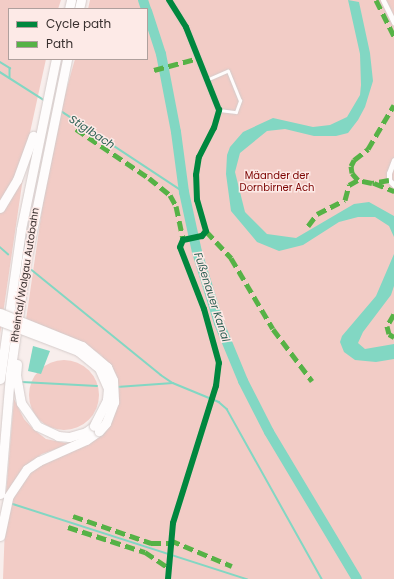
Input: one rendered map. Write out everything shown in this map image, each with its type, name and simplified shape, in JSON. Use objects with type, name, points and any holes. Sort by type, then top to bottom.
[{"type":"highway","name":"Rheintal/Walgau Autobahn","points":[[0,379],[21,229],[56,60]]},
{"type":"highway","name":"Rheintal/Walgau Autobahn","points":[[0,494],[10,374],[20,304],[32,226],[57,98],[67,60]]},
{"type":"highway","points":[[0,208],[17,180],[36,123],[44,112]]},
{"type":"highway","points":[[0,313],[82,346],[107,367],[113,380],[114,402],[106,424],[78,435],[58,436],[37,426],[26,412],[19,394],[16,375],[20,304]]},
{"type":"highway","points":[[0,321],[78,351],[99,368],[108,388],[107,400],[96,429],[86,440],[39,461],[28,469],[8,498],[0,536]]},
{"type":"street","points":[[383,0],[394,23]]},
{"type":"street","points":[[394,160],[389,173],[389,180],[394,185]]},
{"type":"lane","points":[[170,0],[180,15],[220,110],[236,112],[240,102],[228,71],[208,80]]},
{"type":"green space","points":[[0,0],[61,0],[58,8],[8,8],[8,60],[46,60],[29,137],[0,334]]},
{"type":"green space","name":"Mäander der Dornbirner Ach","points":[[90,0],[394,0],[394,579],[3,579],[5,525],[11,498],[20,481],[44,461],[110,423],[118,400],[116,379],[101,355],[81,342],[26,320],[45,189],[56,127],[75,60],[148,60],[148,8],[88,8]]},
{"type":"green space","points":[[64,360],[83,366],[93,376],[99,395],[93,414],[83,424],[64,430],[45,424],[35,414],[29,395],[35,376],[45,366]]},
{"type":"green space","points":[[14,399],[24,419],[33,429],[46,439],[70,444],[42,454],[23,467],[6,494]]},
{"type":"shaded area","points":[[348,0],[359,2],[370,53],[373,81],[365,107],[358,120],[348,133],[336,136],[314,136],[285,129],[267,131],[240,153],[235,172],[245,212],[267,234],[296,238],[354,204],[369,202],[394,216],[394,237],[389,226],[375,217],[358,217],[339,222],[303,245],[279,251],[257,242],[231,211],[226,174],[227,155],[230,147],[243,132],[273,118],[313,127],[330,125],[347,117],[360,95],[361,85],[360,54]]},
{"type":"shaded area","points":[[394,254],[394,286],[391,295],[363,332],[358,343],[365,349],[394,344],[394,359],[376,362],[355,360],[344,352],[340,342],[342,336],[376,296]]},
{"type":"shaded area","points":[[33,346],[50,351],[41,374],[28,371]]},
{"type":"waterway","name":"Fußenauer Kanal","points":[[143,0],[146,8]]},
{"type":"waterway","name":"Fußenauer Kanal","points":[[148,14],[161,54],[176,132],[184,192],[197,252],[219,323],[243,381],[269,432],[357,579]]},
{"type":"waterway","points":[[0,62],[10,68],[10,78]]},
{"type":"waterway","name":"Stiglbach","points":[[0,72],[44,100]]},
{"type":"waterway","name":"Stiglbach","points":[[61,111],[184,192]]},
{"type":"waterway","points":[[0,247],[8,254]]},
{"type":"waterway","points":[[32,270],[161,375],[173,383],[219,402],[227,409],[322,579]]},
{"type":"waterway","points":[[22,382],[97,386]]},
{"type":"waterway","points":[[117,387],[173,383]]},
{"type":"waterway","points":[[13,504],[247,579]]},
{"type":"marked path","points":[[376,0],[394,36]]},
{"type":"marked path","points":[[154,70],[199,58]]},
{"type":"marked path","points":[[389,180],[372,183],[358,180],[352,173],[351,166],[354,160],[368,149],[394,105]]},
{"type":"marked path","points":[[76,129],[149,178],[170,195],[176,206],[183,240]]},
{"type":"marked path","points":[[308,226],[317,214],[345,200],[349,185],[358,180]]},
{"type":"marked path","points":[[374,183],[394,191]]},
{"type":"marked path","points":[[206,231],[231,258],[273,329],[312,381]]},
{"type":"marked path","points":[[394,314],[387,326],[389,334],[394,337]]},
{"type":"marked path","points":[[73,516],[151,543],[170,543]]},
{"type":"marked path","points":[[68,527],[145,552],[170,569]]},
{"type":"marked path","points":[[170,540],[232,566]]},
{"type":"cycle path","points":[[168,579],[173,523],[216,386],[219,363],[204,309],[180,247],[183,240],[202,236],[206,231],[197,200],[196,175],[199,157],[214,128],[219,110],[186,27],[169,0]]}]
